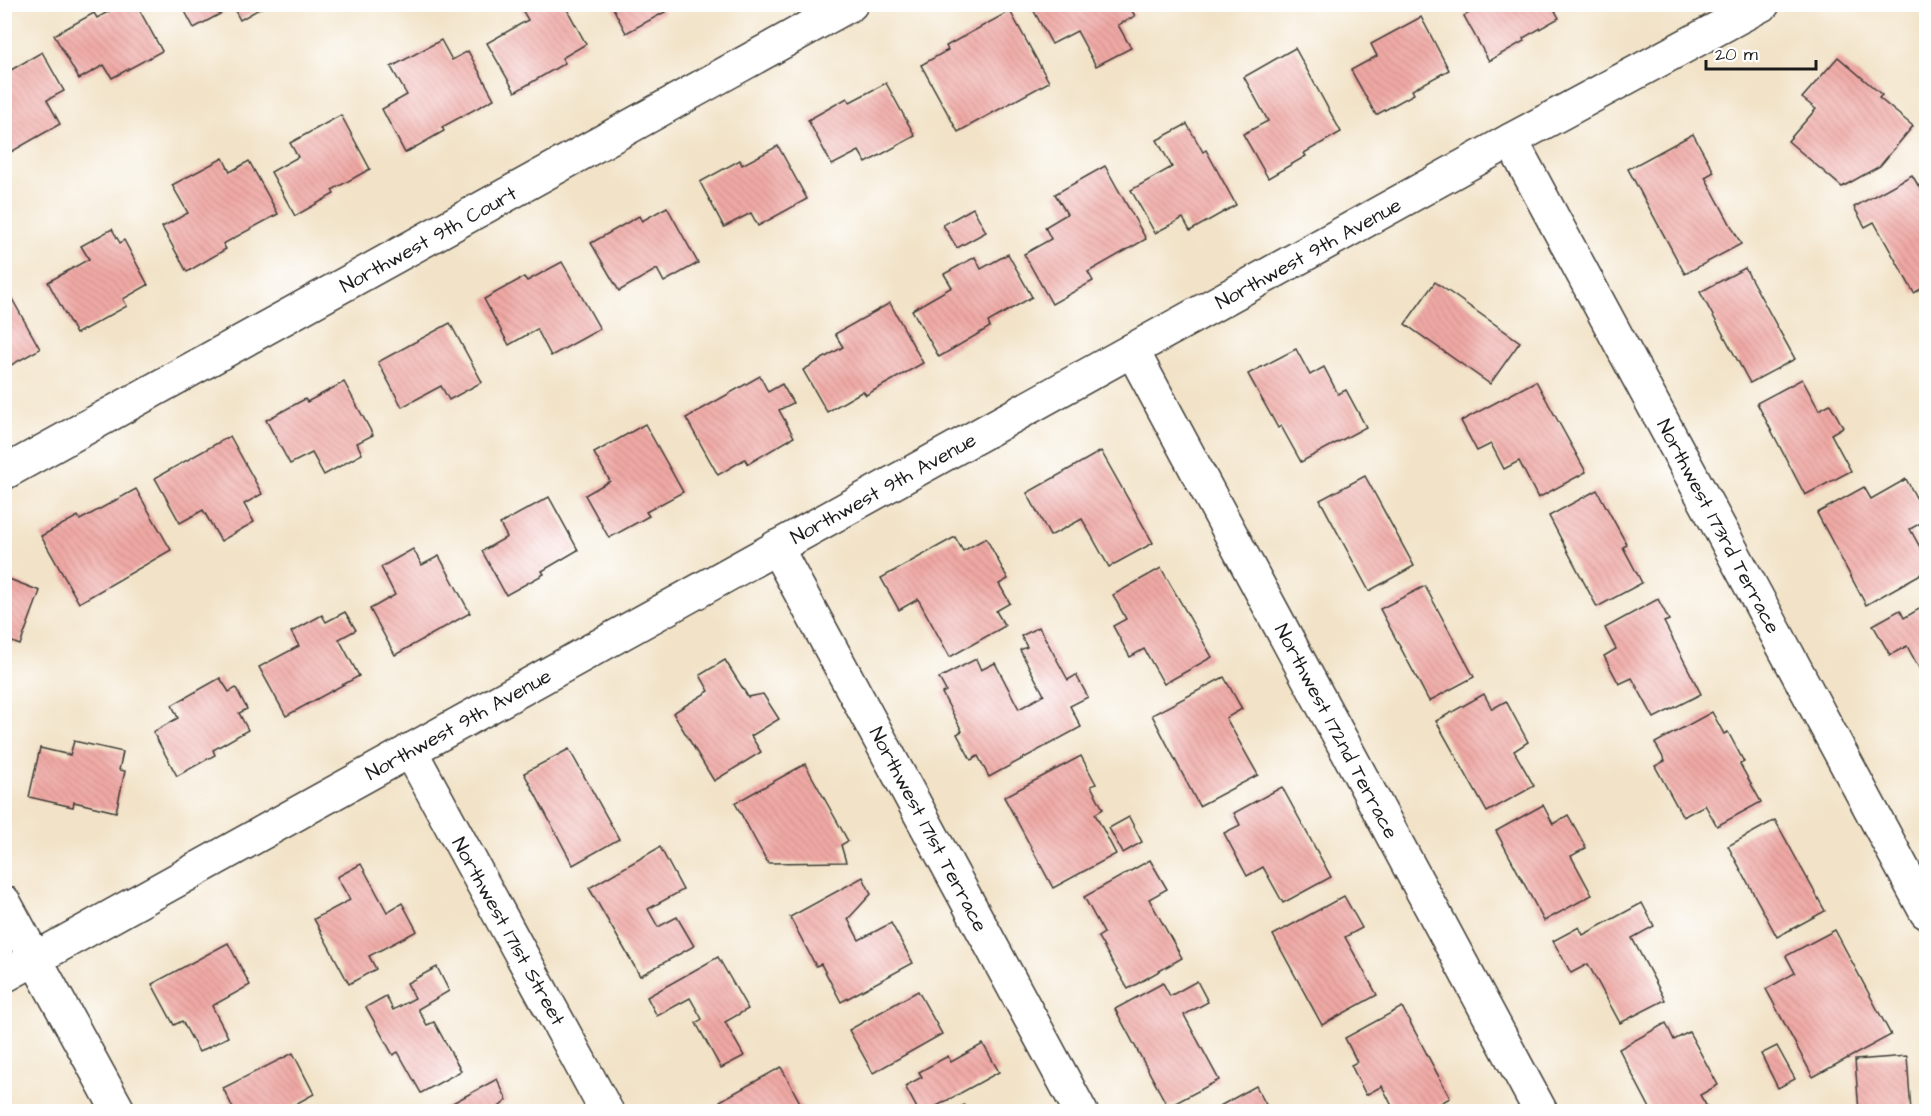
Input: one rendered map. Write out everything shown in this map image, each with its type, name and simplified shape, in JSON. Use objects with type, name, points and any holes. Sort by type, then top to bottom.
[{"type":"street","name":"Northwest 9th Court","points":[[4,473],[851,4]]},
{"type":"street","name":"Northwest 9th Avenue","points":[[4,976],[1511,140],[1763,4]]},
{"type":"street","name":"Northwest 173rd Terrace","points":[[1511,140],[1926,912]]},
{"type":"street","name":"Northwest 172nd Terrace","points":[[1132,350],[1541,1112]]},
{"type":"street","name":"Northwest 171st Terrace","points":[[776,547],[1081,1112]]},
{"type":"street","name":"Northwest 171st Street","points":[[411,750],[607,1112]]},
{"type":"street","points":[[4,903],[119,1112]]},
{"type":"building","points":[[122,4],[136,4],[162,51],[112,78],[104,65],[79,79],[54,35],[94,13],[97,18]]},
{"type":"building","points":[[181,4],[268,4],[240,20],[233,7],[194,28]]},
{"type":"building","points":[[524,4],[564,4],[586,44],[562,58],[565,63],[515,92],[487,43],[528,20],[520,6]]},
{"type":"building","points":[[611,4],[667,4],[662,7],[665,12],[626,33]]},
{"type":"building","points":[[1030,4],[1128,4],[1135,16],[1118,25],[1131,48],[1096,66],[1077,31],[1052,44]]},
{"type":"building","points":[[1484,4],[1551,4],[1559,18],[1523,38],[1524,41],[1489,61],[1464,16]]},
{"type":"building","points":[[1010,11],[1049,82],[958,132],[921,65],[948,50],[946,46]]},
{"type":"building","points":[[1421,17],[1449,70],[1412,90],[1414,94],[1376,115],[1351,70],[1377,56],[1371,44]]},
{"type":"building","points":[[441,40],[452,60],[468,51],[494,99],[442,127],[444,131],[405,153],[382,109],[407,95],[391,67]]},
{"type":"building","points":[[1295,48],[1341,132],[1304,153],[1306,156],[1268,178],[1243,134],[1268,121],[1244,77]]},
{"type":"building","points":[[42,52],[64,91],[47,100],[60,124],[4,156],[4,74]]},
{"type":"building","points":[[1838,57],[1882,95],[1879,98],[1913,126],[1880,166],[1842,187],[1788,141],[1816,109],[1802,98]]},
{"type":"building","points":[[886,83],[915,136],[866,163],[859,151],[832,165],[808,120],[847,98],[850,102]]},
{"type":"building","points":[[341,115],[370,169],[332,190],[334,194],[295,216],[271,172],[298,157],[290,143]]},
{"type":"building","points":[[1187,124],[1203,152],[1206,150],[1236,205],[1190,231],[1183,218],[1155,233],[1131,190],[1172,167],[1157,140]]},
{"type":"building","points":[[1693,134],[1714,172],[1705,177],[1741,244],[1685,274],[1628,169]]},
{"type":"building","points":[[778,146],[807,199],[758,226],[751,213],[724,227],[700,182],[740,160],[742,165]]},
{"type":"building","points":[[223,158],[230,172],[249,161],[278,214],[223,244],[226,249],[187,272],[162,227],[188,213],[172,185]]},
{"type":"building","points":[[1105,166],[1146,239],[1088,272],[1093,281],[1052,304],[1024,254],[1051,239],[1045,227],[1067,214],[1055,194]]},
{"type":"building","points":[[1912,175],[1926,196],[1926,286],[1914,293],[1874,222],[1865,227],[1854,207]]},
{"type":"building","points":[[667,207],[698,263],[664,282],[657,269],[619,291],[591,243],[639,216],[642,221]]},
{"type":"building","points":[[973,208],[986,232],[957,248],[943,225]]},
{"type":"building","points":[[112,229],[120,243],[124,240],[148,285],[123,299],[127,306],[76,334],[48,282],[89,259],[81,246]]},
{"type":"building","points":[[1008,254],[1032,297],[988,322],[990,327],[939,357],[912,310],[952,287],[944,274],[975,257],[981,269]]},
{"type":"building","points":[[562,262],[600,329],[551,356],[537,329],[509,345],[484,299],[524,277],[527,281]]},
{"type":"building","points":[[1745,268],[1795,359],[1750,383],[1700,292]]},
{"type":"building","points":[[1435,282],[1520,342],[1490,384],[1405,324]]},
{"type":"building","points":[[11,297],[40,349],[4,369],[4,300]]},
{"type":"building","points":[[890,303],[923,363],[866,395],[863,391],[827,412],[803,370],[843,347],[835,334]]},
{"type":"building","points":[[450,323],[482,382],[449,400],[441,386],[402,407],[378,362]]},
{"type":"building","points":[[1296,349],[1310,375],[1324,367],[1338,394],[1346,390],[1366,427],[1301,462],[1281,426],[1278,428],[1248,374]]},
{"type":"building","points":[[760,376],[768,392],[782,384],[793,403],[779,410],[794,437],[748,464],[745,459],[718,475],[686,418]]},
{"type":"building","points":[[1802,379],[1819,410],[1830,404],[1843,427],[1831,434],[1851,471],[1805,495],[1757,403]]},
{"type":"building","points":[[1536,381],[1586,472],[1538,498],[1519,461],[1504,469],[1491,444],[1477,451],[1461,421]]},
{"type":"building","points":[[344,382],[373,435],[357,443],[362,454],[324,475],[312,453],[290,464],[266,420]]},
{"type":"building","points":[[645,424],[683,492],[646,512],[649,516],[609,538],[585,495],[610,481],[594,453]]},
{"type":"building","points":[[230,436],[262,494],[244,504],[254,522],[221,541],[203,510],[180,523],[155,478]]},
{"type":"building","points":[[1101,451],[1153,543],[1109,567],[1082,519],[1050,536],[1027,493]]},
{"type":"building","points":[[1365,476],[1414,566],[1369,591],[1320,500]]},
{"type":"building","points":[[1906,479],[1926,516],[1926,520],[1910,529],[1926,558],[1926,571],[1866,605],[1817,513],[1864,487],[1871,499]]},
{"type":"building","points":[[136,489],[171,550],[79,603],[41,536],[78,516],[80,520]]},
{"type":"building","points":[[1597,490],[1627,545],[1623,547],[1642,583],[1597,607],[1549,516]]},
{"type":"building","points":[[549,497],[578,550],[542,571],[544,574],[506,595],[482,551],[507,537],[500,524]]},
{"type":"building","points":[[955,537],[963,551],[986,538],[1008,579],[999,584],[1010,603],[996,611],[1005,626],[950,657],[918,599],[899,610],[881,578]]},
{"type":"building","points":[[413,549],[422,565],[439,556],[470,613],[395,655],[370,609],[395,595],[381,567]]},
{"type":"building","points":[[1161,568],[1212,657],[1164,684],[1144,649],[1130,657],[1113,626],[1126,619],[1113,595]]},
{"type":"building","points":[[4,577],[40,591],[20,645],[7,640],[4,645]]},
{"type":"building","points":[[1425,586],[1474,677],[1429,701],[1380,609]]},
{"type":"building","points":[[1658,599],[1669,620],[1664,622],[1701,694],[1654,718],[1632,678],[1619,684],[1604,656],[1616,649],[1605,628]]},
{"type":"building","points":[[1926,605],[1926,681],[1907,646],[1890,655],[1873,625],[1900,610],[1904,618]]},
{"type":"building","points":[[345,612],[356,630],[339,639],[359,676],[286,716],[259,667],[299,646],[291,632],[322,615],[326,622]]},
{"type":"building","points":[[1039,627],[1068,680],[1076,675],[1088,697],[1070,706],[1081,727],[989,777],[978,756],[971,760],[957,734],[962,731],[942,693],[946,691],[939,678],[976,659],[981,670],[995,663],[1019,709],[1044,695],[1020,650],[1027,647],[1021,636]]},
{"type":"building","points":[[725,660],[748,697],[763,694],[779,719],[751,736],[761,752],[714,781],[673,713],[709,691],[700,675]]},
{"type":"building","points":[[1224,677],[1242,709],[1226,718],[1258,775],[1199,806],[1152,715]]},
{"type":"building","points":[[220,678],[229,692],[236,688],[247,709],[239,713],[248,730],[213,750],[215,755],[177,776],[153,732],[178,718],[172,705]]},
{"type":"building","points":[[1484,694],[1492,709],[1506,701],[1528,742],[1514,751],[1534,786],[1487,812],[1436,721]]},
{"type":"building","points":[[1712,712],[1724,734],[1728,732],[1744,762],[1740,764],[1761,802],[1717,826],[1705,805],[1683,817],[1655,766],[1665,761],[1655,743]]},
{"type":"building","points":[[74,741],[123,752],[119,770],[125,771],[116,812],[74,802],[73,807],[29,797],[40,748],[70,755]]},
{"type":"building","points":[[569,749],[619,839],[573,865],[524,773]]},
{"type":"building","points":[[1081,756],[1096,784],[1091,786],[1103,809],[1095,814],[1116,854],[1053,888],[1004,797]]},
{"type":"building","points":[[805,764],[848,841],[841,845],[846,862],[768,863],[735,803]]},
{"type":"building","points":[[1282,787],[1331,877],[1283,903],[1263,867],[1247,876],[1224,833],[1240,825],[1234,813]]},
{"type":"building","points":[[1543,805],[1553,824],[1568,815],[1577,831],[1586,848],[1571,856],[1592,895],[1544,921],[1496,831]]},
{"type":"building","points":[[1129,817],[1142,842],[1123,853],[1109,828]]},
{"type":"building","points":[[1775,820],[1825,911],[1777,937],[1728,846]]},
{"type":"building","points":[[660,847],[683,890],[648,909],[658,927],[677,917],[694,946],[640,976],[589,888]]},
{"type":"building","points":[[1150,860],[1167,889],[1149,899],[1182,958],[1128,989],[1098,937],[1104,933],[1084,897]]},
{"type":"building","points":[[361,864],[387,912],[402,903],[417,931],[369,956],[376,969],[349,984],[314,919],[350,900],[337,877]]},
{"type":"building","points":[[863,877],[871,894],[848,919],[859,940],[891,923],[913,963],[841,1002],[821,964],[816,966],[790,917]]},
{"type":"building","points":[[1344,896],[1362,928],[1345,937],[1377,995],[1322,1025],[1273,935]]},
{"type":"building","points":[[1642,903],[1654,926],[1632,938],[1665,1000],[1620,1023],[1588,964],[1571,973],[1553,941],[1579,927],[1583,935]]},
{"type":"building","points":[[1835,930],[1891,1035],[1813,1077],[1766,989],[1795,973],[1786,956]]},
{"type":"building","points":[[228,943],[250,985],[212,1006],[228,1037],[199,1052],[182,1021],[174,1025],[152,984]]},
{"type":"building","points":[[718,957],[748,1009],[725,1022],[744,1056],[721,1068],[696,1023],[702,1019],[690,998],[657,1016],[647,997]]},
{"type":"building","points":[[437,967],[449,991],[418,1009],[427,1025],[434,1022],[461,1071],[421,1093],[398,1052],[393,1055],[366,1007],[386,996],[393,1010],[415,998],[407,983]]},
{"type":"building","points":[[1197,981],[1208,1002],[1184,1015],[1219,1080],[1168,1107],[1115,1009],[1163,983],[1170,996]]},
{"type":"building","points":[[918,991],[942,1034],[873,1073],[849,1030]]},
{"type":"building","points":[[1402,1007],[1450,1098],[1425,1112],[1395,1112],[1382,1086],[1366,1095],[1351,1065],[1357,1062],[1345,1038]]},
{"type":"building","points":[[1666,1023],[1674,1040],[1689,1032],[1718,1085],[1700,1095],[1710,1112],[1652,1112],[1619,1049]]},
{"type":"building","points":[[983,1044],[999,1072],[926,1112],[919,1112],[905,1086],[922,1077],[919,1072],[948,1056],[951,1062]]},
{"type":"building","points":[[1777,1046],[1795,1079],[1778,1088],[1761,1054]]},
{"type":"building","points":[[293,1053],[314,1094],[281,1112],[235,1112],[223,1088]]},
{"type":"building","points":[[1907,1056],[1911,1112],[1859,1112],[1855,1060]]},
{"type":"building","points":[[781,1067],[805,1112],[726,1112],[720,1101]]},
{"type":"building","points":[[497,1079],[507,1100],[493,1112],[436,1112]]},
{"type":"building","points":[[1256,1086],[1270,1112],[1209,1112]]},
{"type":"building","points":[[964,1105],[968,1112],[952,1112]]}]
